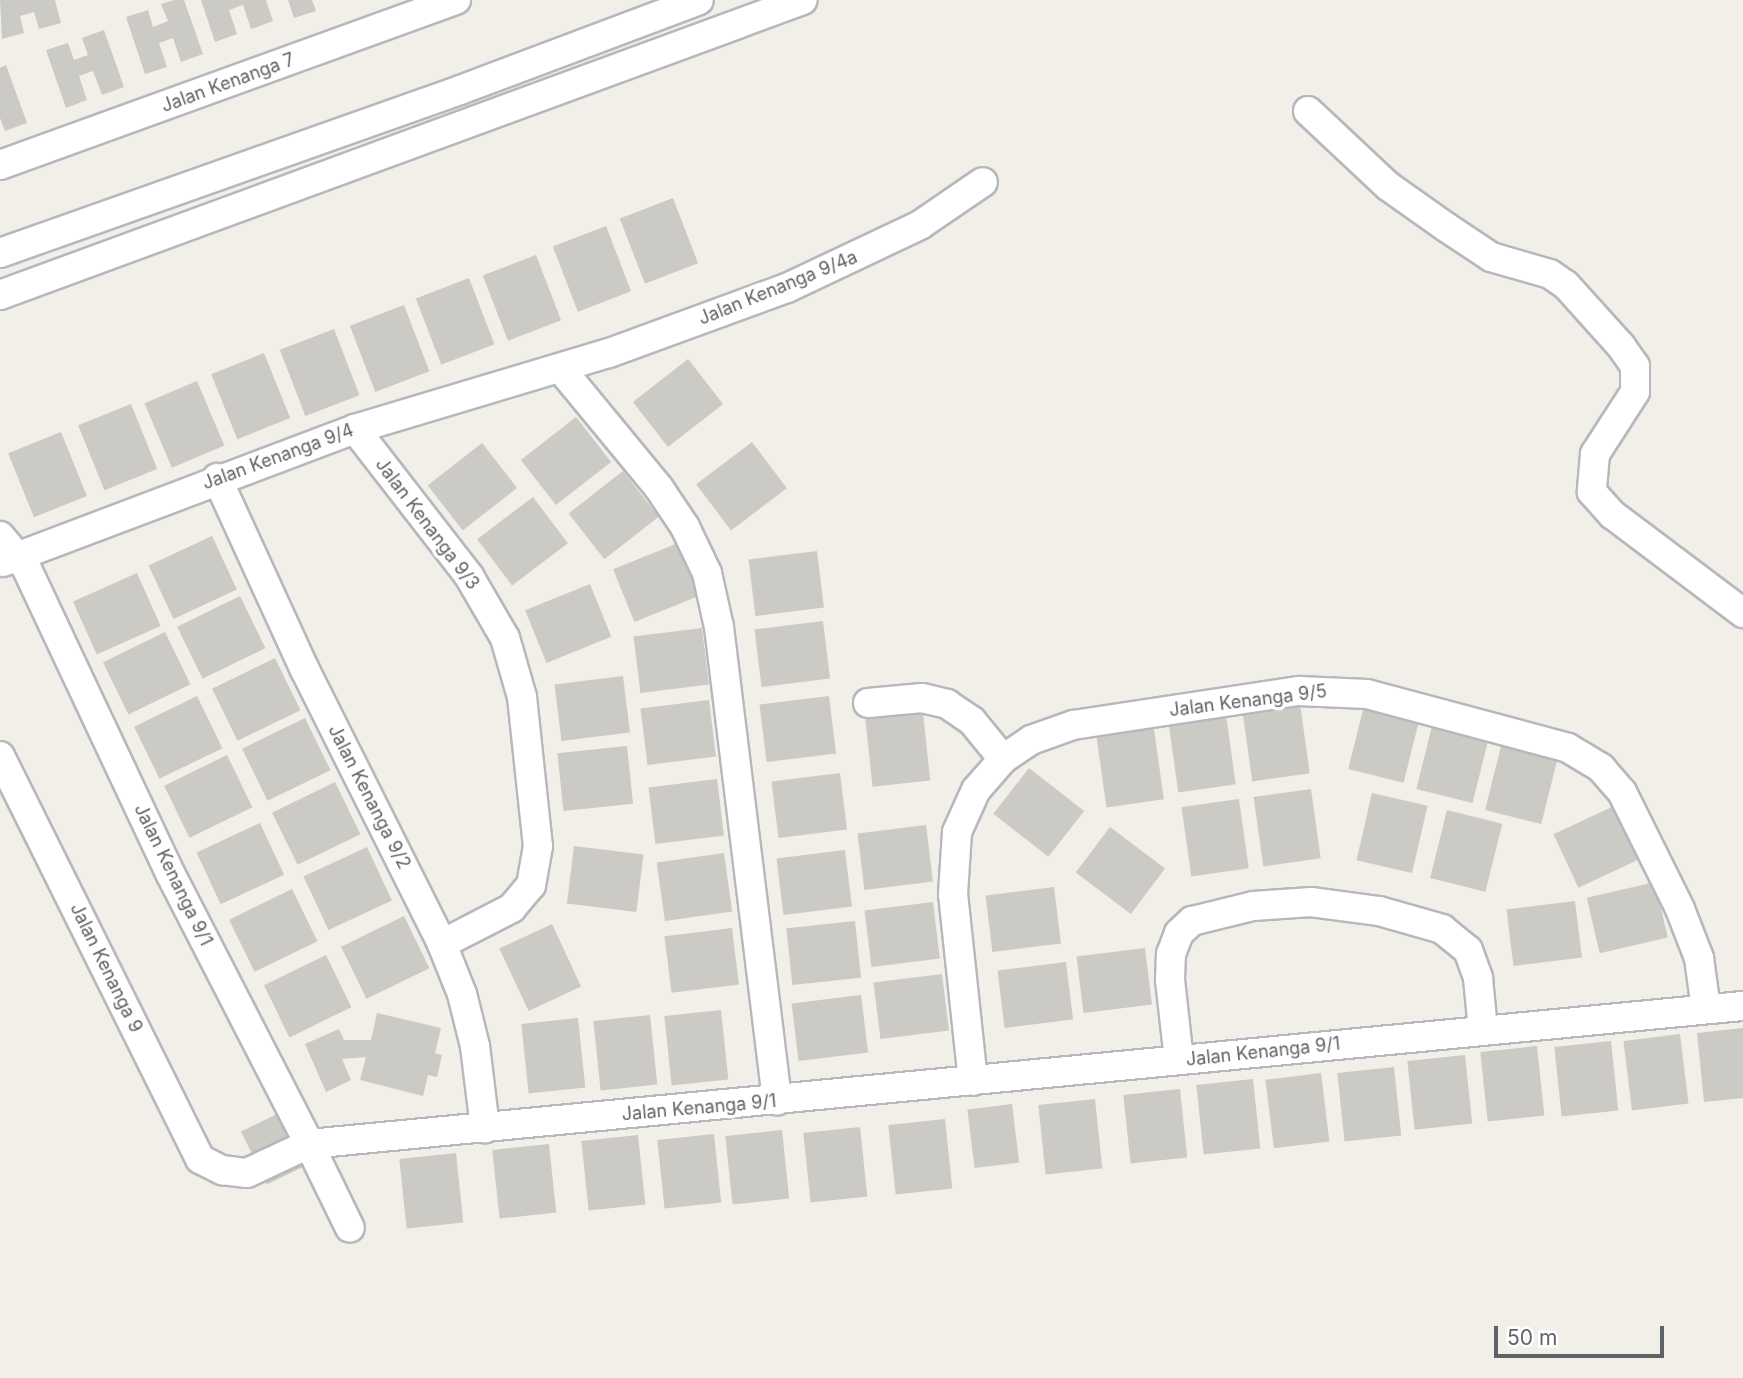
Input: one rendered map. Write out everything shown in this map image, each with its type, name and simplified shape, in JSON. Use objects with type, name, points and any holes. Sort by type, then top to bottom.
[{"type":"street","name":"Jalan Kenanga 7","points":[[0,166],[456,0]]},
{"type":"street","points":[[0,253],[447,95],[699,0]]},
{"type":"street","points":[[0,295],[803,0]]},
{"type":"street","points":[[1308,111],[1388,186],[1446,227],[1491,257],[1550,274],[1566,285],[1621,346],[1635,366],[1635,392],[1595,454],[1592,492],[1613,515],[1743,613]]},
{"type":"street","name":"Jalan Kenanga 9/4a","points":[[561,369],[787,288],[920,225],[983,182]]},
{"type":"street","points":[[561,369],[659,488],[685,527],[707,573],[719,627],[777,1100]]},
{"type":"street","name":"Jalan Kenanga 9/4","points":[[6,552],[355,429],[561,369]]},
{"type":"street","name":"Jalan Kenanga 9/3","points":[[355,429],[469,576],[505,638],[522,697],[538,846],[531,885],[512,908],[442,944]]},
{"type":"street","name":"Jalan Kenanga 9/2","points":[[217,478],[305,670],[442,944],[463,994],[475,1046],[485,1128]]},
{"type":"street","name":"Jalan Kenanga 9/1","points":[[6,552],[309,1144],[1743,1006]]},
{"type":"street","name":"Jalan Kenanga 9/5","points":[[974,1081],[953,894],[957,832],[976,790],[1003,759],[1031,740],[1073,725],[1333,690],[1367,694],[1568,748],[1601,768],[1622,792],[1694,946],[1706,1009]]},
{"type":"street","points":[[868,704],[922,698],[947,704],[972,721],[1003,759]]},
{"type":"street","name":"Jalan Kenanga 9","points":[[0,756],[200,1159],[222,1170],[236,1159],[276,1144],[309,1144]]},
{"type":"street","points":[[1180,1060],[1170,980],[1171,954],[1179,933],[1192,921],[1252,906],[1311,902],[1379,911],[1442,929],[1468,950],[1478,978],[1483,1030]]},
{"type":"street","points":[[309,1144],[350,1228]]},
{"type":"building","points":[[0,0],[55,0],[61,23],[39,29],[34,12],[20,16],[24,33],[2,39]]},
{"type":"building","points":[[184,0],[203,54],[181,62],[173,38],[159,43],[167,67],[145,74],[126,17],[148,10],[153,27],[168,21],[161,4]]},
{"type":"building","points":[[201,0],[266,0],[273,21],[251,29],[243,5],[229,10],[237,34],[215,42]]},
{"type":"building","points":[[288,0],[312,0],[316,11],[294,18]]},
{"type":"building","points":[[104,30],[124,87],[102,95],[93,71],[79,76],[87,100],[66,108],[46,50],[68,43],[74,60],[88,55],[82,38]]},
{"type":"building","points":[[6,65],[27,123],[5,131],[0,118],[0,68]]},
{"type":"building","points":[[673,198],[698,263],[645,284],[620,218]]},
{"type":"building","points":[[606,226],[631,291],[578,312],[553,246]]},
{"type":"building","points":[[536,255],[561,320],[508,341],[483,275]]},
{"type":"building","points":[[469,278],[494,344],[441,365],[416,298]]},
{"type":"building","points":[[404,305],[429,371],[375,392],[350,326]]},
{"type":"building","points":[[334,329],[359,395],[305,416],[280,350]]},
{"type":"building","points":[[264,353],[290,418],[237,439],[211,374]]},
{"type":"building","points":[[688,359],[723,404],[668,447],[633,402]]},
{"type":"building","points":[[197,381],[224,445],[172,468],[145,403]]},
{"type":"building","points":[[131,404],[157,469],[104,490],[78,425]]},
{"type":"building","points":[[576,417],[611,462],[556,505],[521,460]]},
{"type":"building","points":[[61,432],[87,496],[34,517],[8,453]]},
{"type":"building","points":[[752,442],[787,488],[731,530],[696,484]]},
{"type":"building","points":[[482,443],[517,488],[463,530],[428,485]]},
{"type":"building","points":[[623,471],[659,517],[604,559],[569,513]]},
{"type":"building","points":[[533,497],[568,543],[512,585],[477,539]]},
{"type":"building","points":[[212,536],[237,589],[173,619],[149,566]]},
{"type":"building","points":[[678,543],[699,596],[634,622],[613,569]]},
{"type":"building","points":[[817,551],[824,608],[755,616],[749,559]]},
{"type":"building","points":[[137,573],[161,626],[97,654],[73,601]]},
{"type":"building","points":[[590,584],[611,637],[546,663],[525,610]]},
{"type":"building","points":[[240,596],[265,648],[203,679],[177,627]]},
{"type":"building","points":[[823,621],[830,679],[762,687],[755,629]]},
{"type":"building","points":[[702,628],[709,685],[640,693],[634,636]]},
{"type":"building","points":[[165,632],[190,684],[128,714],[103,662]]},
{"type":"building","points":[[275,658],[300,710],[238,741],[212,689]]},
{"type":"building","points":[[623,676],[630,733],[561,741],[555,684]]},
{"type":"building","points":[[197,696],[222,748],[160,779],[134,727]]},
{"type":"building","points":[[829,696],[836,754],[767,762],[760,705]]},
{"type":"building","points":[[709,700],[716,757],[647,765],[641,708]]},
{"type":"building","points":[[1365,702],[1420,716],[1404,783],[1348,769]]},
{"type":"building","points":[[1300,704],[1310,773],[1252,781],[1243,712]]},
{"type":"building","points":[[923,712],[930,781],[873,787],[865,718]]},
{"type":"building","points":[[1226,715],[1236,784],[1178,792],[1169,723]]},
{"type":"building","points":[[305,718],[330,770],[268,801],[242,749]]},
{"type":"building","points":[[1433,722],[1489,736],[1473,803],[1416,789]]},
{"type":"building","points":[[1154,729],[1164,799],[1106,807],[1097,737]]},
{"type":"building","points":[[1502,742],[1558,756],[1541,824],[1485,810]]},
{"type":"building","points":[[627,746],[633,804],[563,811],[557,753]]},
{"type":"building","points":[[227,755],[252,807],[190,838],[164,786]]},
{"type":"building","points":[[1029,768],[1084,811],[1048,857],[993,814]]},
{"type":"building","points":[[840,773],[847,830],[778,838],[772,781]]},
{"type":"building","points":[[717,779],[724,836],[655,844],[649,787]]},
{"type":"building","points":[[335,782],[360,834],[298,865],[272,813]]},
{"type":"building","points":[[1311,789],[1321,858],[1263,866],[1254,797]]},
{"type":"building","points":[[1372,793],[1428,806],[1412,873],[1356,860]]},
{"type":"building","points":[[1239,799],[1249,868],[1191,876],[1182,807]]},
{"type":"building","points":[[1616,805],[1641,858],[1578,888],[1553,834]]},
{"type":"building","points":[[1447,810],[1502,824],[1485,892],[1430,878]]},
{"type":"building","points":[[260,823],[284,875],[221,904],[197,853]]},
{"type":"building","points":[[926,825],[933,882],[864,890],[858,833]]},
{"type":"building","points":[[1110,827],[1165,869],[1131,914],[1076,873]]},
{"type":"building","points":[[574,846],[643,855],[636,912],[567,904]]},
{"type":"building","points":[[367,847],[392,900],[328,930],[304,877]]},
{"type":"building","points":[[845,850],[852,907],[783,915],[777,858]]},
{"type":"building","points":[[724,853],[732,911],[665,921],[657,862]]},
{"type":"building","points":[[1655,882],[1668,938],[1600,953],[1587,898]]},
{"type":"building","points":[[1054,887],[1061,944],[992,952],[986,895]]},
{"type":"building","points":[[292,889],[317,941],[255,972],[229,920]]},
{"type":"building","points":[[1575,901],[1582,958],[1513,966],[1507,909]]},
{"type":"building","points":[[933,902],[940,959],[871,967],[865,910]]},
{"type":"building","points":[[404,916],[429,968],[367,999],[341,947]]},
{"type":"building","points":[[855,921],[861,978],[792,985],[786,928]]},
{"type":"building","points":[[552,924],[581,987],[529,1011],[499,949]]},
{"type":"building","points":[[732,928],[739,985],[671,993],[665,936]]},
{"type":"building","points":[[1145,948],[1152,1005],[1083,1013],[1077,956]]},
{"type":"building","points":[[326,955],[351,1007],[289,1037],[264,985]]},
{"type":"building","points":[[1066,962],[1073,1020],[1005,1028],[998,970]]},
{"type":"building","points":[[942,974],[949,1031],[880,1039],[874,982]]},
{"type":"building","points":[[861,995],[868,1053],[799,1061],[792,1004]]},
{"type":"building","points":[[721,1010],[728,1080],[672,1086],[664,1016]]},
{"type":"building","points":[[377,1013],[441,1028],[435,1053],[442,1055],[437,1077],[428,1075],[423,1096],[360,1080],[366,1057],[342,1059],[351,1080],[326,1092],[305,1044],[339,1029],[344,1040],[371,1040]]},
{"type":"building","points":[[650,1015],[657,1085],[601,1091],[593,1021]]},
{"type":"building","points":[[578,1018],[585,1088],[529,1094],[521,1024]]},
{"type":"building","points":[[1743,1028],[1743,1098],[1704,1102],[1697,1033]]},
{"type":"building","points":[[1680,1034],[1689,1103],[1632,1110],[1623,1041]]},
{"type":"building","points":[[1611,1041],[1618,1111],[1562,1117],[1554,1047]]},
{"type":"building","points":[[1537,1046],[1544,1116],[1488,1122],[1480,1052]]},
{"type":"building","points":[[1465,1055],[1472,1124],[1415,1130],[1407,1061]]},
{"type":"building","points":[[1394,1067],[1401,1136],[1345,1142],[1337,1073]]},
{"type":"building","points":[[1321,1073],[1329,1141],[1274,1148],[1265,1080]]},
{"type":"building","points":[[1253,1079],[1260,1149],[1204,1155],[1196,1085]]},
{"type":"building","points":[[1180,1089],[1187,1158],[1131,1164],[1123,1095]]},
{"type":"building","points":[[1095,1099],[1102,1169],[1046,1175],[1038,1105]]},
{"type":"building","points":[[1012,1104],[1019,1163],[975,1168],[967,1109]]},
{"type":"building","points":[[277,1114],[303,1167],[267,1185],[241,1132]]},
{"type":"building","points":[[945,1119],[952,1189],[896,1195],[888,1125]]},
{"type":"building","points":[[860,1127],[867,1197],[811,1203],[803,1133]]},
{"type":"building","points":[[782,1130],[789,1199],[733,1205],[725,1136]]},
{"type":"building","points":[[714,1134],[721,1203],[665,1209],[657,1140]]},
{"type":"building","points":[[638,1135],[645,1205],[589,1211],[581,1141]]},
{"type":"building","points":[[549,1144],[556,1213],[500,1219],[492,1150]]},
{"type":"building","points":[[456,1153],[463,1223],[407,1229],[399,1159]]}]
